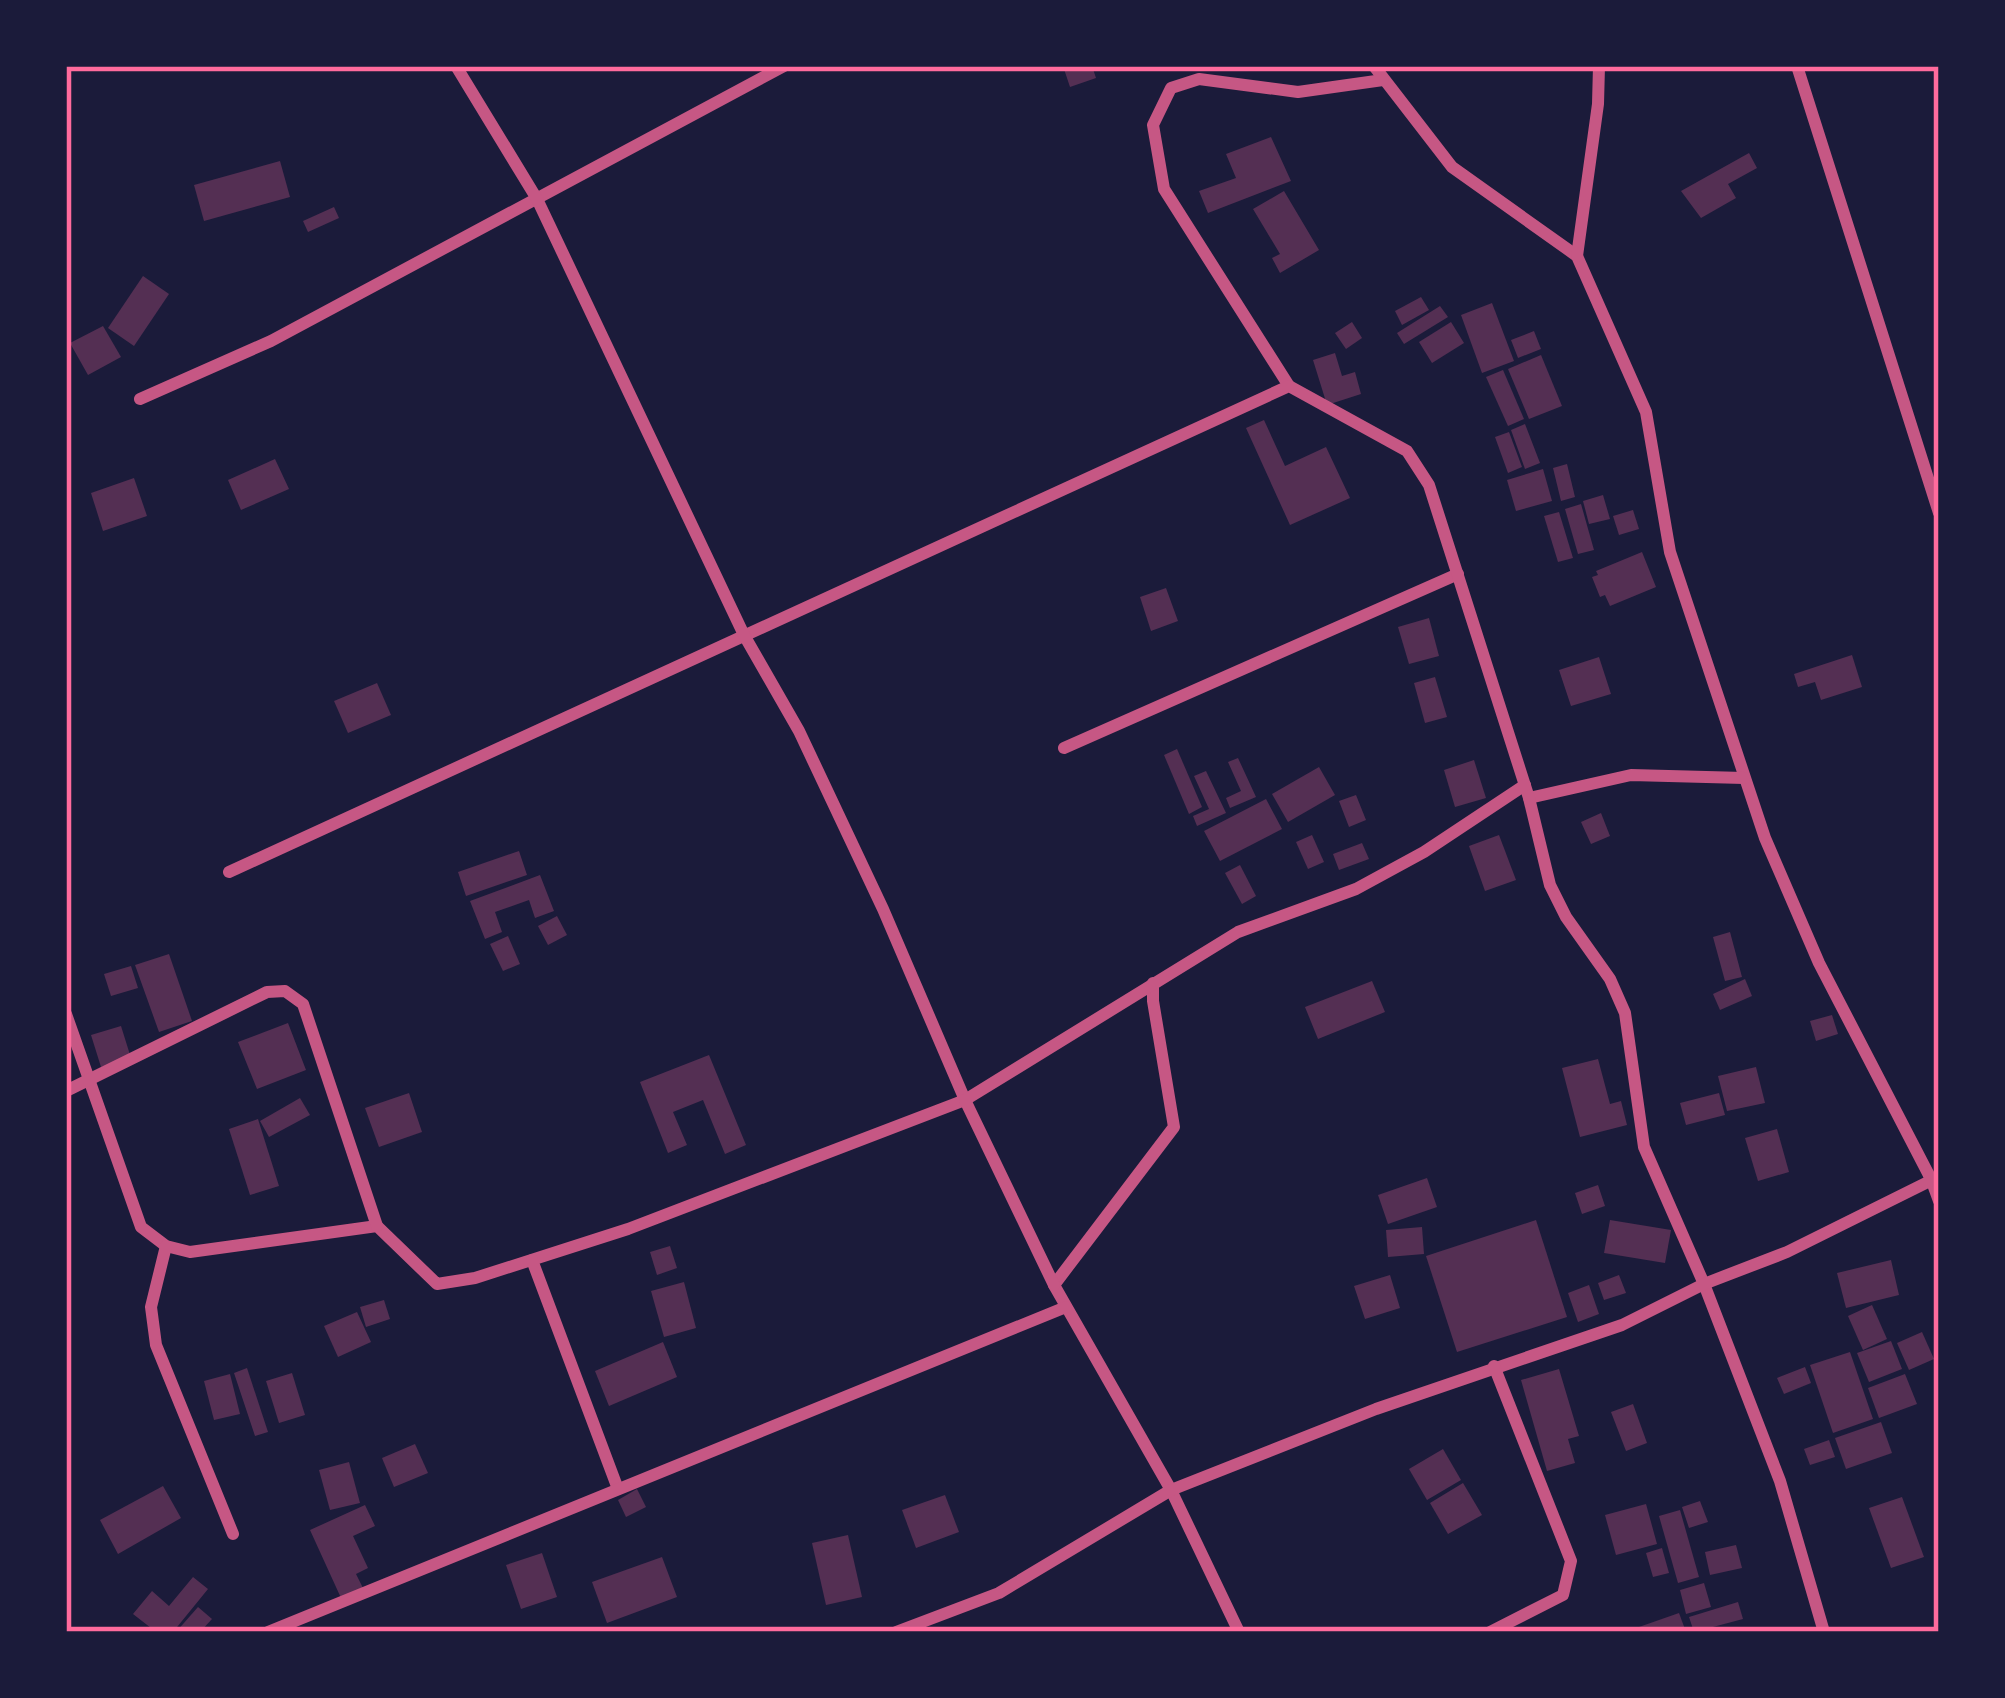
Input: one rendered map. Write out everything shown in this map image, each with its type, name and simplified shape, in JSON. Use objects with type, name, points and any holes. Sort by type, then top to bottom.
[{"type":"street","points":[[456,66],[537,199],[744,635],[818,771],[965,1100],[1054,1285],[1171,1490],[1239,1632]]},
{"type":"street","points":[[140,400],[271,341],[784,66]]},
{"type":"street","points":[[1374,66],[1452,167],[1577,256],[1646,412],[1670,552],[1744,778],[1819,963],[1935,1178],[1939,1201]]},
{"type":"street","points":[[1577,256],[1599,66]]},
{"type":"street","points":[[1796,66],[1939,513]]},
{"type":"street","points":[[1384,80],[1298,92],[1199,79],[1171,88],[1153,125],[1164,189],[1289,386],[1407,451],[1429,485],[1527,792],[1550,885],[1566,917],[1610,979],[1625,1012],[1644,1147],[1704,1284],[1780,1481],[1824,1632]]},
{"type":"street","points":[[229,872],[1289,386]]},
{"type":"street","points":[[1064,748],[1459,574]]},
{"type":"street","points":[[66,1090],[268,992],[285,991],[303,1004],[377,1226],[437,1284],[475,1278],[668,1215],[965,1100],[1238,932],[1356,890],[1527,792],[1630,775],[1744,778]]},
{"type":"street","points":[[1054,1285],[1174,1127],[1154,983]]},
{"type":"street","points":[[66,1014],[141,1227],[166,1246],[190,1252],[377,1226]]},
{"type":"street","points":[[896,1632],[999,1593],[1171,1490],[1494,1366],[1622,1325],[1704,1284],[1787,1252],[1935,1178]]},
{"type":"street","points":[[166,1246],[152,1307],[156,1345],[233,1534]]},
{"type":"street","points":[[532,1259],[618,1489]]},
{"type":"street","points":[[268,1632],[1066,1307]]},
{"type":"street","points":[[1490,1632],[1563,1595],[1571,1561],[1494,1366]]},
{"type":"building","points":[[1063,66],[1092,66],[1096,78],[1070,87]]},
{"type":"building","points":[[1271,137],[1291,181],[1208,213],[1199,191],[1236,178],[1226,154]]},
{"type":"building","points":[[1749,153],[1757,168],[1728,184],[1736,198],[1701,218],[1681,191]]},
{"type":"building","points":[[280,161],[290,197],[204,221],[194,185]]},
{"type":"building","points":[[1284,191],[1319,250],[1280,273],[1272,258],[1280,254],[1253,209]]},
{"type":"building","points":[[334,207],[339,218],[308,232],[303,221]]},
{"type":"building","points":[[143,276],[169,294],[134,346],[108,328]]},
{"type":"building","points":[[1421,297],[1429,310],[1402,325],[1395,311]]},
{"type":"building","points":[[1492,303],[1514,361],[1482,373],[1461,315]]},
{"type":"building","points":[[1440,306],[1448,317],[1404,344],[1397,333]]},
{"type":"building","points":[[1352,322],[1362,338],[1346,349],[1335,333]]},
{"type":"building","points":[[1451,322],[1464,343],[1432,363],[1419,342]]},
{"type":"building","points":[[103,326],[121,357],[88,375],[70,343]]},
{"type":"building","points":[[1534,331],[1541,349],[1518,358],[1511,340]]},
{"type":"building","points":[[1335,353],[1342,376],[1355,372],[1361,394],[1327,405],[1313,360]]},
{"type":"building","points":[[1541,355],[1562,406],[1529,419],[1508,369]]},
{"type":"building","points":[[1503,370],[1524,419],[1508,426],[1486,377]]},
{"type":"building","points":[[1264,420],[1285,466],[1326,447],[1350,498],[1290,525],[1246,428]]},
{"type":"building","points":[[1525,424],[1540,463],[1525,469],[1511,430]]},
{"type":"building","points":[[1509,432],[1522,467],[1508,473],[1495,437]]},
{"type":"building","points":[[275,459],[289,489],[241,510],[228,480]]},
{"type":"building","points":[[1567,464],[1575,497],[1561,501],[1553,468]]},
{"type":"building","points":[[1543,469],[1552,501],[1516,511],[1507,480]]},
{"type":"building","points":[[134,478],[147,516],[103,531],[91,493]]},
{"type":"building","points":[[1603,495],[1610,519],[1589,524],[1583,501]]},
{"type":"building","points":[[1581,504],[1594,550],[1578,554],[1565,509]]},
{"type":"building","points":[[1633,510],[1639,529],[1619,535],[1613,516]]},
{"type":"building","points":[[1559,512],[1573,558],[1558,562],[1544,516]]},
{"type":"building","points":[[1642,552],[1656,587],[1610,606],[1605,595],[1600,597],[1592,577]]},
{"type":"building","points":[[1166,588],[1178,621],[1151,631],[1140,597]]},
{"type":"building","points":[[1429,618],[1439,656],[1409,664],[1398,627]]},
{"type":"building","points":[[1852,655],[1862,687],[1821,700],[1815,682],[1798,687],[1794,674]]},
{"type":"building","points":[[1599,657],[1611,694],[1571,706],[1559,670]]},
{"type":"building","points":[[1435,677],[1447,717],[1425,723],[1414,683]]},
{"type":"building","points":[[377,683],[391,715],[348,733],[334,701]]},
{"type":"building","points":[[1177,749],[1202,807],[1189,814],[1164,755]]},
{"type":"building","points":[[1238,758],[1256,797],[1230,808],[1226,798],[1241,791],[1228,762]]},
{"type":"building","points":[[1474,760],[1486,798],[1455,807],[1444,770]]},
{"type":"building","points":[[1319,767],[1335,795],[1288,822],[1272,794]]},
{"type":"building","points":[[1206,771],[1226,813],[1197,826],[1193,816],[1209,809],[1194,776]]},
{"type":"building","points":[[1356,795],[1366,820],[1349,827],[1339,801]]},
{"type":"building","points":[[1266,799],[1282,829],[1220,861],[1204,831]]},
{"type":"building","points":[[1601,813],[1610,836],[1591,844],[1581,822]]},
{"type":"building","points":[[1312,835],[1324,862],[1308,869],[1296,842]]},
{"type":"building","points":[[1499,835],[1516,880],[1485,891],[1469,846]]},
{"type":"building","points":[[1362,843],[1369,859],[1339,870],[1333,854]]},
{"type":"building","points":[[519,851],[527,875],[466,896],[458,872]]},
{"type":"building","points":[[1240,865],[1256,896],[1242,904],[1225,873]]},
{"type":"building","points":[[540,875],[554,911],[535,918],[529,900],[495,912],[502,932],[485,939],[470,901]]},
{"type":"building","points":[[557,916],[567,935],[548,945],[538,926]]},
{"type":"building","points":[[1730,932],[1742,977],[1725,981],[1713,937]]},
{"type":"building","points":[[508,936],[520,964],[503,971],[490,944]]},
{"type":"building","points":[[169,954],[192,1021],[159,1032],[135,965]]},
{"type":"building","points":[[131,966],[138,988],[111,996],[104,974]]},
{"type":"building","points":[[1745,979],[1752,996],[1720,1010],[1713,994]]},
{"type":"building","points":[[1372,981],[1385,1012],[1318,1039],[1305,1007]]},
{"type":"building","points":[[1832,1015],[1838,1034],[1816,1041],[1810,1021]]},
{"type":"building","points":[[288,1023],[306,1070],[257,1089],[238,1042]]},
{"type":"building","points":[[121,1026],[131,1058],[101,1067],[91,1035]]},
{"type":"building","points":[[709,1055],[746,1145],[725,1154],[703,1100],[673,1112],[687,1145],[668,1153],[640,1082]]},
{"type":"building","points":[[1598,1059],[1610,1104],[1621,1101],[1627,1125],[1580,1137],[1562,1068]]},
{"type":"building","points":[[1756,1067],[1765,1103],[1727,1111],[1718,1076]]},
{"type":"building","points":[[409,1093],[422,1132],[379,1147],[365,1108]]},
{"type":"building","points":[[1719,1093],[1725,1115],[1686,1125],[1680,1103]]},
{"type":"building","points":[[300,1098],[310,1115],[269,1137],[260,1121]]},
{"type":"building","points":[[258,1119],[279,1186],[250,1195],[229,1129]]},
{"type":"building","points":[[1777,1129],[1789,1172],[1758,1181],[1745,1138]]},
{"type":"building","points":[[1427,1178],[1437,1207],[1388,1224],[1378,1195]]},
{"type":"building","points":[[1598,1185],[1605,1206],[1582,1214],[1575,1193]]},
{"type":"building","points":[[1536,1220],[1567,1317],[1457,1352],[1426,1256]]},
{"type":"building","points":[[1610,1220],[1671,1230],[1665,1263],[1604,1253]]},
{"type":"building","points":[[1422,1227],[1424,1254],[1388,1257],[1386,1230]]},
{"type":"building","points":[[670,1246],[677,1268],[657,1275],[650,1252]]},
{"type":"building","points":[[1891,1260],[1899,1295],[1846,1308],[1837,1273]]},
{"type":"building","points":[[1390,1275],[1400,1308],[1365,1319],[1354,1286]]},
{"type":"building","points":[[1619,1275],[1626,1293],[1604,1300],[1598,1283]]},
{"type":"building","points":[[684,1282],[696,1328],[664,1337],[651,1291]]},
{"type":"building","points":[[1589,1285],[1599,1314],[1578,1322],[1568,1293]]},
{"type":"building","points":[[384,1300],[390,1319],[366,1327],[360,1307]]},
{"type":"building","points":[[1872,1305],[1887,1339],[1863,1350],[1848,1316]]},
{"type":"building","points":[[357,1312],[371,1342],[338,1357],[324,1326]]},
{"type":"building","points":[[1922,1332],[1934,1359],[1909,1370],[1897,1343]]},
{"type":"building","points":[[1891,1341],[1902,1369],[1869,1382],[1857,1353]]},
{"type":"building","points":[[663,1342],[677,1377],[609,1406],[595,1371]]},
{"type":"building","points":[[1850,1352],[1873,1419],[1833,1433],[1810,1365]]},
{"type":"building","points":[[1805,1367],[1811,1383],[1784,1394],[1777,1378]]},
{"type":"building","points":[[247,1368],[268,1432],[255,1436],[234,1373]]},
{"type":"building","points":[[1559,1369],[1579,1436],[1568,1439],[1575,1463],[1547,1471],[1521,1380]]},
{"type":"building","points":[[292,1373],[305,1415],[279,1423],[266,1381]]},
{"type":"building","points":[[230,1374],[240,1414],[214,1420],[204,1381]]},
{"type":"building","points":[[1905,1374],[1917,1404],[1879,1418],[1868,1388]]},
{"type":"building","points":[[1633,1404],[1647,1443],[1626,1451],[1611,1412]]},
{"type":"building","points":[[1881,1422],[1892,1453],[1846,1469],[1835,1438]]},
{"type":"building","points":[[1829,1440],[1835,1457],[1810,1465],[1804,1449]]},
{"type":"building","points":[[415,1444],[428,1473],[394,1487],[382,1458]]},
{"type":"building","points":[[1443,1449],[1461,1480],[1427,1500],[1409,1469]]},
{"type":"building","points":[[349,1462],[360,1503],[330,1510],[319,1470]]},
{"type":"building","points":[[1463,1483],[1482,1515],[1448,1534],[1430,1503]]},
{"type":"building","points":[[163,1486],[181,1518],[118,1554],[100,1520]]},
{"type":"building","points":[[637,1489],[646,1507],[626,1517],[618,1500]]},
{"type":"building","points":[[945,1495],[959,1532],[916,1548],[902,1510]]},
{"type":"building","points":[[1902,1497],[1924,1557],[1891,1568],[1869,1508]]},
{"type":"building","points":[[1700,1501],[1708,1522],[1689,1528],[1682,1507]]},
{"type":"building","points":[[1646,1504],[1657,1544],[1616,1555],[1605,1515]]},
{"type":"building","points":[[365,1505],[375,1526],[353,1536],[368,1568],[356,1574],[363,1588],[341,1598],[310,1530]]},
{"type":"building","points":[[1680,1510],[1699,1577],[1678,1583],[1659,1516]]},
{"type":"building","points":[[848,1535],[862,1597],[826,1605],[812,1543]]},
{"type":"building","points":[[1736,1545],[1742,1568],[1710,1575],[1705,1552]]},
{"type":"building","points":[[1662,1548],[1669,1573],[1653,1577],[1646,1553]]},
{"type":"building","points":[[542,1553],[557,1597],[521,1609],[506,1565]]},
{"type":"building","points":[[662,1557],[677,1597],[607,1623],[592,1582]]},
{"type":"building","points":[[193,1577],[208,1589],[173,1632],[148,1632],[151,1628],[133,1614],[152,1591],[169,1606]]},
{"type":"building","points":[[1704,1583],[1711,1607],[1686,1614],[1680,1590]]},
{"type":"building","points":[[1738,1602],[1743,1619],[1694,1632],[1689,1617]]},
{"type":"building","points":[[198,1607],[212,1619],[200,1632],[176,1632]]},
{"type":"building","points":[[1679,1613],[1686,1632],[1640,1632],[1639,1627]]}]
